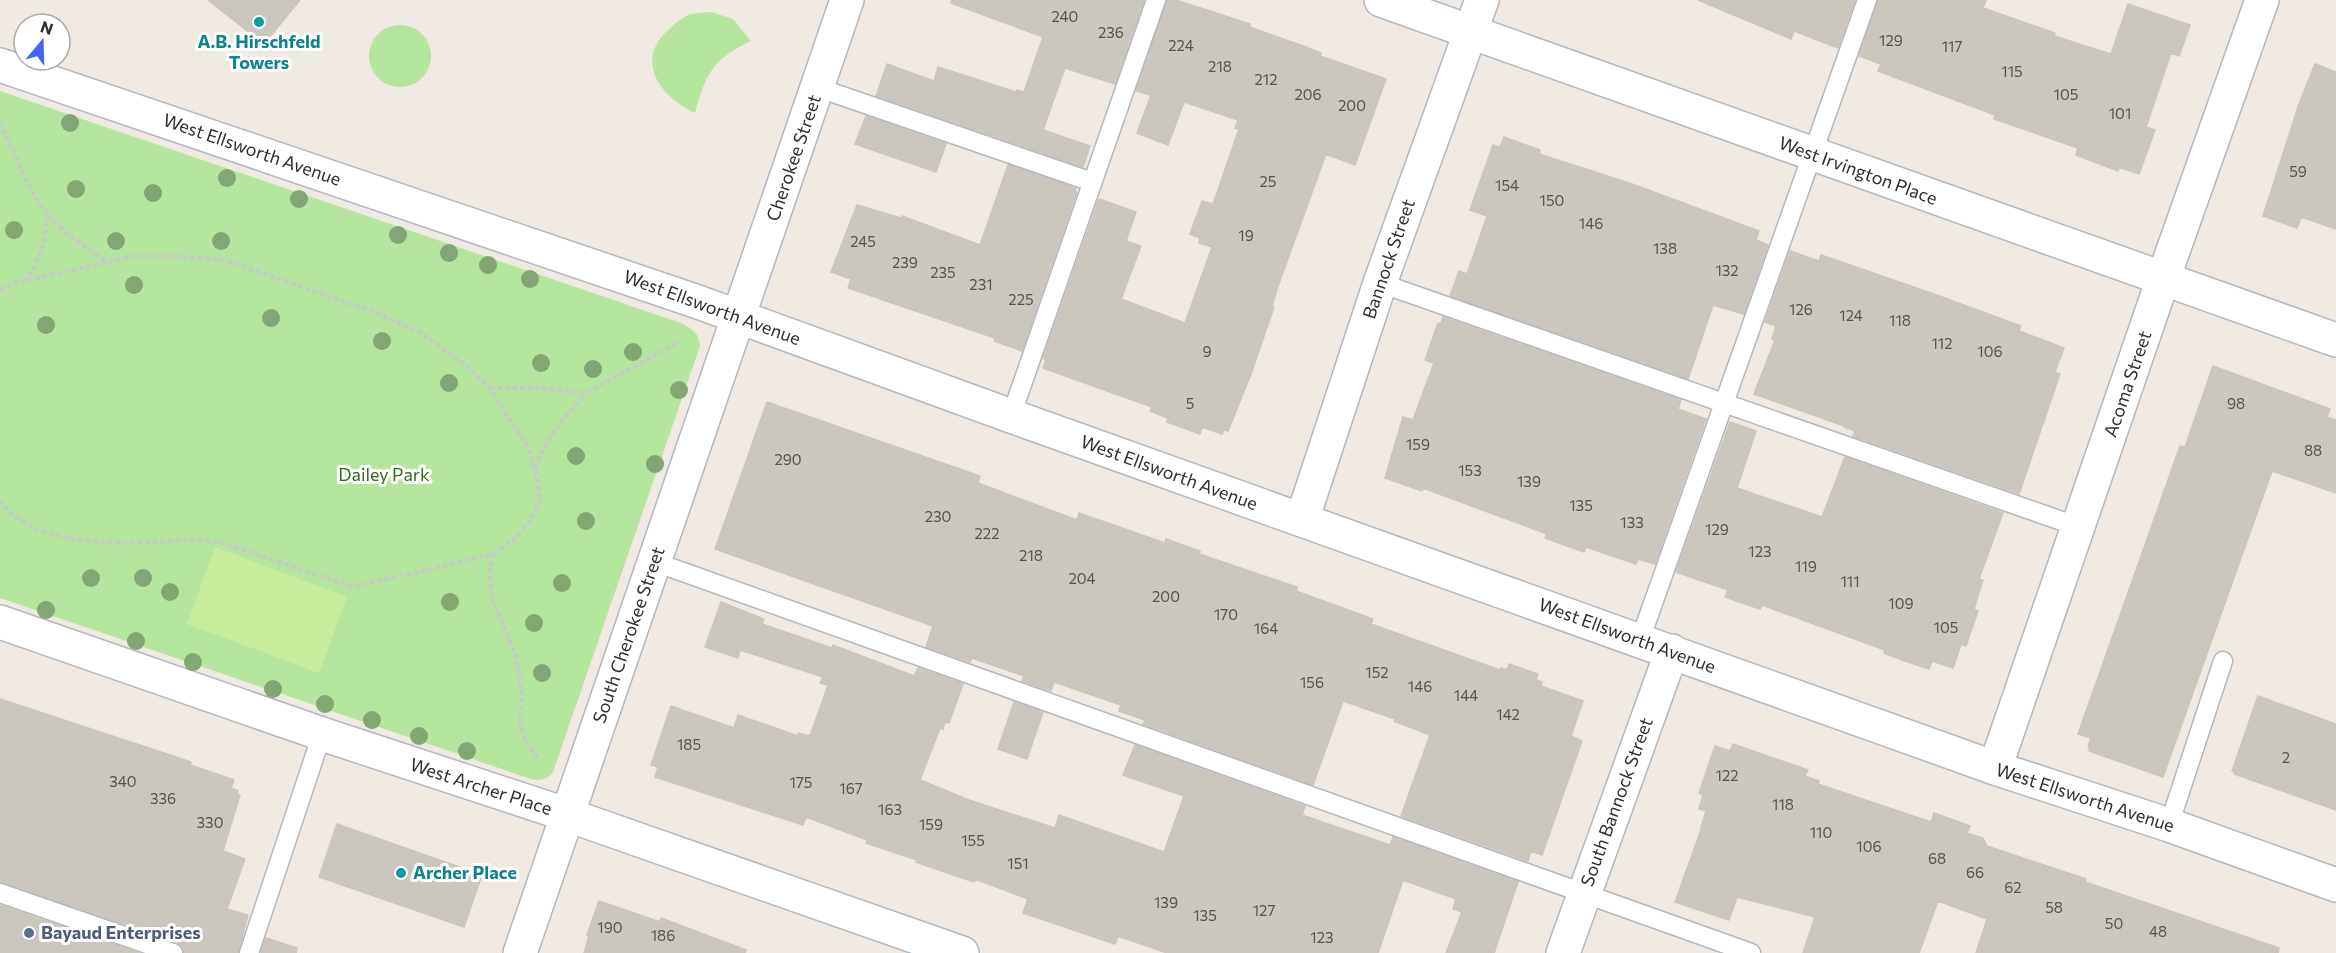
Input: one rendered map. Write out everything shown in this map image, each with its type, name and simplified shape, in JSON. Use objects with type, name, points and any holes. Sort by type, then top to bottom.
[{"type":"street","name":"Cherokee Street","points":[[738,316],[819,88],[847,0]]},
{"type":"street","name":"West Irvington Place","points":[[1381,0],[2336,340]]},
{"type":"street","name":"Bannock Street","points":[[1302,520],[1380,283],[1482,0]]},
{"type":"street","name":"Acoma Street","points":[[1995,768],[2163,279],[2262,0]]},
{"type":"street","name":"West Ellsworth Avenue","points":[[0,65],[738,316],[1995,768],[2169,825],[2336,885]]},
{"type":"street","name":"South Cherokee Street","points":[[520,953],[738,316]]},
{"type":"street","name":"West Archer Place","points":[[0,622],[322,734],[568,815],[962,953]]},
{"type":"street","name":"South Bannock Street","points":[[1563,953],[1672,651]]},
{"type":"lane","points":[[1011,416],[1156,0]]},
{"type":"lane","points":[[1640,640],[1867,0]]},
{"type":"lane","points":[[819,88],[1092,182]]},
{"type":"lane","points":[[1380,283],[2079,527]]},
{"type":"lane","points":[[655,561],[1751,953]]},
{"type":"lane","points":[[2169,825],[2223,662]]},
{"type":"lane","points":[[249,953],[322,734]]},
{"type":"lane","points":[[0,893],[173,953]]},
{"type":"path","points":[[0,123],[38,201],[48,213],[92,252],[109,261]]},
{"type":"path","points":[[23,281],[38,261],[48,213]]},
{"type":"path","points":[[0,290],[23,281],[133,256],[171,256],[225,260],[377,313],[420,332],[464,364],[489,388],[528,447],[535,468],[540,502],[529,523],[513,540],[493,554],[353,587],[220,542],[197,540],[121,543],[77,540],[39,530],[13,515],[0,501]]},
{"type":"path","points":[[535,468],[543,448],[557,425],[586,393],[679,342]]},
{"type":"path","points":[[489,388],[537,388],[586,393]]},
{"type":"path","points":[[493,554],[489,574],[492,598],[515,653],[522,693],[520,723],[526,742],[538,758]]},
{"type":"green space","points":[[711,12],[733,19],[751,41],[719,61],[703,87],[695,113],[683,107],[664,90],[653,68],[653,57],[656,45],[665,33],[679,21],[688,15]]},
{"type":"green space","points":[[394,25],[406,25],[422,34],[429,44],[431,56],[429,68],[422,78],[406,87],[394,87],[383,82],[374,73],[369,62],[369,50],[374,39],[383,30]]},
{"type":"green space","name":"Dailey Park","points":[[0,91],[681,323],[697,335],[700,346],[553,772],[548,777],[540,780],[531,779],[0,598]]},
{"type":"green space","points":[[215,547],[347,597],[319,673],[187,624]]},
{"type":"building","name":"A.B. Hirschfeld Towers","points":[[208,0],[300,0],[264,44]]},
{"type":"building","points":[[952,0],[1144,0],[1115,84],[1065,68],[1043,130],[1090,146],[1083,167],[876,96],[887,64],[934,81],[938,67],[1016,92],[1017,90],[1024,92],[1043,37],[951,3]]},
{"type":"building","points":[[1167,0],[1176,0],[1250,24],[1249,27],[1321,53],[1320,56],[1386,79],[1355,165],[1326,154],[1277,289],[1272,306],[1274,307],[1251,374],[1228,431],[1224,430],[1222,434],[1202,427],[1200,434],[1167,422],[1168,418],[1150,411],[1152,407],[1043,368],[1046,360],[1043,358],[1099,199],[1136,212],[1126,241],[1141,246],[1121,299],[1185,323],[1212,247],[1199,243],[1200,238],[1190,234],[1202,201],[1213,204],[1239,129],[1235,128],[1238,120],[1184,102],[1168,145],[1137,133],[1151,95],[1136,91]]},
{"type":"building","points":[[1698,0],[1855,0],[1838,48],[1794,31],[1791,39]]},
{"type":"building","points":[[1878,0],[1986,0],[1983,8],[2055,33],[2054,36],[2111,54],[2128,4],[2190,25],[2179,56],[2171,53],[2146,127],[2155,130],[2139,174],[2119,167],[2118,171],[2076,155],[2078,148],[1994,119],[1995,115],[1878,71],[1881,64],[1859,56]]},
{"type":"building","points":[[2315,64],[2336,72],[2336,229],[2304,218],[2301,218],[2297,228],[2263,216],[2299,104]]},
{"type":"building","points":[[866,116],[946,144],[936,172],[855,144]]},
{"type":"building","points":[[1504,137],[1540,150],[1539,154],[1632,184],[1759,231],[1756,240],[1768,245],[1744,314],[1713,305],[1688,379],[1450,296],[1459,271],[1467,274],[1487,216],[1470,210],[1493,145],[1500,147]]},
{"type":"building","points":[[1008,165],[1076,188],[1077,192],[1022,351],[994,341],[995,338],[848,288],[851,279],[831,272],[857,205],[901,218],[902,216],[980,245]]},
{"type":"building","points":[[1790,251],[1819,261],[1821,255],[1931,293],[2021,326],[2019,331],[2064,348],[2055,372],[2060,374],[2019,494],[1853,436],[1855,431],[1844,426],[1754,394],[1775,340],[1772,339],[1776,326],[1765,322]]},
{"type":"building","points":[[1443,317],[1681,400],[1678,409],[1706,419],[1655,564],[1638,559],[1636,564],[1586,547],[1584,552],[1545,538],[1547,534],[1423,488],[1422,491],[1385,478],[1403,417],[1413,420],[1434,363],[1425,360],[1438,323],[1441,324]]},
{"type":"building","points":[[2213,366],[2330,409],[2327,417],[2336,420],[2336,493],[2272,471],[2163,777],[2089,751],[2091,738],[2078,734],[2180,446],[2185,447]]},
{"type":"building","points":[[767,402],[980,476],[978,483],[1077,520],[1079,513],[1165,543],[1166,539],[1200,551],[1199,554],[1297,587],[1296,591],[1373,619],[1371,624],[1500,670],[1501,668],[1507,670],[1509,664],[1538,674],[1536,680],[1542,682],[1541,686],[1583,701],[1571,736],[1582,741],[1542,855],[1531,851],[1528,861],[1401,816],[1430,735],[1394,721],[1395,719],[1343,701],[1313,785],[1143,724],[1145,720],[1119,711],[1121,705],[1054,682],[1051,691],[1022,681],[1024,676],[972,658],[970,662],[926,647],[933,626],[715,549]]},
{"type":"building","points":[[1730,422],[1756,431],[1737,488],[1822,517],[1845,457],[2003,513],[1979,579],[1983,580],[1974,609],[1978,611],[1966,646],[1961,644],[1953,668],[1932,661],[1929,669],[1902,660],[1884,653],[1885,650],[1762,605],[1760,609],[1725,597],[1728,590],[1676,572]]},
{"type":"building","points":[[721,602],[764,619],[762,624],[832,648],[833,645],[914,676],[918,668],[963,684],[949,723],[945,722],[943,729],[940,728],[920,780],[969,800],[1055,828],[1059,815],[1164,852],[1184,796],[1123,775],[1135,745],[1305,806],[1302,815],[1390,845],[1393,837],[1518,882],[1494,953],[1446,953],[1462,912],[1453,909],[1456,899],[1403,880],[1378,953],[1167,953],[1118,936],[1115,944],[1023,913],[1028,899],[975,879],[974,882],[916,862],[917,860],[866,843],[867,840],[806,817],[803,825],[655,777],[658,767],[651,765],[671,706],[734,728],[738,715],[798,736],[798,733],[810,736],[828,685],[820,683],[823,677],[740,650],[738,658],[705,647]]},
{"type":"building","points":[[2258,696],[2336,724],[2336,810],[2234,774],[2232,771]]},
{"type":"building","points":[[0,699],[191,762],[190,765],[234,780],[231,788],[238,791],[237,794],[240,795],[223,851],[245,859],[227,909],[248,915],[238,953],[184,953],[182,946],[177,942],[0,882]]},
{"type":"building","points":[[1014,702],[1043,712],[1027,759],[998,749]]},
{"type":"building","points":[[1733,744],[1808,770],[1805,776],[1819,781],[1818,784],[1931,822],[1934,813],[1970,826],[1967,833],[1983,838],[1987,846],[2279,948],[2278,953],[1976,953],[1987,919],[1938,901],[1919,953],[1803,953],[1815,917],[1737,897],[1729,920],[1675,902],[1702,827],[1706,811],[1699,809],[1703,795],[1699,793],[1715,746],[1730,751]]},
{"type":"building","name":"Archer Place","points":[[337,824],[482,875],[464,927],[319,877]]},
{"type":"building","points":[[599,901],[660,922],[661,918],[746,950],[745,953],[584,953],[589,936],[587,935]]},
{"type":"building","name":"Bayaud Enterprises","points":[[0,905],[139,953],[0,953]]},
{"type":"building","points":[[266,938],[297,948],[296,953],[261,953]]},
{"type":"place","name":"A.B. Hirschfeld Towers","points":[[259,22]]},
{"type":"place","name":"Archer Place","points":[[401,873]]},
{"type":"place","name":"Bayaud Enterprises","points":[[29,933]]}]
